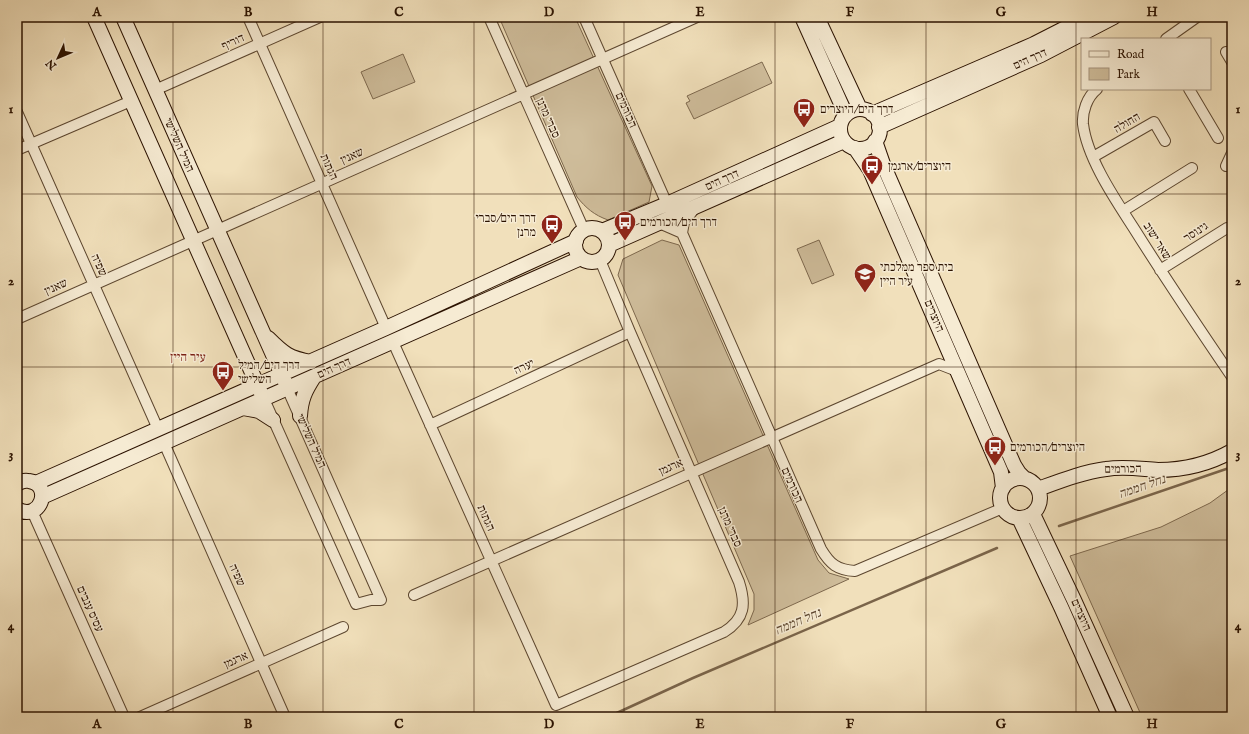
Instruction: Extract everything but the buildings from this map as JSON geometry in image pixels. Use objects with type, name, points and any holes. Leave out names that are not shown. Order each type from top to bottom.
[{"type":"street","name":"המיל השלישי","points":[[94,17],[356,604],[371,600],[381,600],[123,17]]},
{"type":"street","name":"הגתות","points":[[248,17],[386,328]]},
{"type":"street","name":"דוריף","points":[[155,90],[320,17]]},
{"type":"street","name":"סברי מרנן","points":[[489,17],[524,95],[580,236]]},
{"type":"street","name":"הכורמים","points":[[584,17],[667,204]]},
{"type":"street","name":"שאנין","points":[[17,319],[697,17]]},
{"type":"street","points":[[802,17],[843,120],[840,132],[849,144],[865,148],[875,141],[879,132],[876,117],[866,111],[855,110],[843,120]]},
{"type":"street","points":[[817,17],[866,111]]},
{"type":"street","name":"דרך הים","points":[[866,111],[1034,44],[1087,17]]},
{"type":"street","name":"דרך הים","points":[[879,127],[1041,55],[1114,17]]},
{"type":"street","points":[[1167,38],[1197,17]]},
{"type":"street","points":[[1226,52],[1232,62]]},
{"type":"street","name":"שאר ישוב","points":[[1097,90],[1088,99],[1084,110],[1083,123],[1087,140],[1097,167],[1160,270],[1232,377]]},
{"type":"street","points":[[1190,90],[1218,138]]},
{"type":"street","points":[[17,150],[131,101]]},
{"type":"street","name":"שפיה","points":[[17,112],[158,429]]},
{"type":"street","name":"דרך הים","points":[[602,231],[667,204],[843,120]]},
{"type":"street","name":"החולה","points":[[1093,157],[1154,122],[1165,142]]},
{"type":"street","name":"היוצרים","points":[[875,141],[883,164],[1014,465],[1024,478]]},
{"type":"street","name":"דרך הים","points":[[609,246],[695,207],[849,144]]},
{"type":"street","name":"היוצרים","points":[[849,144],[870,170],[1001,472],[1003,488]]},
{"type":"street","points":[[1226,166],[1232,154]]},
{"type":"street","points":[[1123,211],[1192,168]]},
{"type":"street","points":[[659,223],[682,233],[684,222],[695,207]]},
{"type":"street","points":[[593,228],[602,231],[608,237],[609,246],[606,256],[600,260],[591,262],[581,258],[576,250],[580,236],[593,228]]},
{"type":"street","name":"גינוסר","points":[[1160,270],[1227,228]]},
{"type":"street","name":"הכורמים","points":[[682,233],[821,549],[834,566],[845,570],[855,571],[1003,508]]},
{"type":"street","name":"דרך הים","points":[[36,483],[386,328],[580,236]]},
{"type":"street","name":"דרך הים","points":[[42,497],[581,258]]},
{"type":"street","name":"סברי מרנן","points":[[556,704],[724,632],[733,626],[740,617],[744,606],[740,582],[600,260]]},
{"type":"street","name":"יערה","points":[[430,425],[630,332]]},
{"type":"street","name":"דרך הים","points":[[263,333],[287,355],[311,362]]},
{"type":"street","name":"הגתות","points":[[392,342],[556,704]]},
{"type":"street","points":[[946,346],[939,364],[957,371]]},
{"type":"street","points":[[239,393],[248,363]]},
{"type":"street","name":"ארגמן","points":[[414,595],[939,364]]},
{"type":"street","points":[[300,416],[301,401],[305,391],[314,377]]},
{"type":"street","points":[[243,408],[259,411],[273,420]]},
{"type":"street","name":"שפיה","points":[[164,443],[285,717]]},
{"type":"street","name":"הכורמים","points":[[1038,489],[1081,474],[1107,468],[1181,469],[1200,465],[1217,459],[1232,451]]},
{"type":"street","points":[[1024,478],[1030,480],[1038,489],[1040,494],[1039,505],[1033,514],[1019,518],[1010,515],[1003,508],[1000,498],[1006,484],[1014,479],[1024,478]]},
{"type":"street","points":[[17,510],[25,512],[32,511],[40,506],[42,497],[41,490],[36,483],[27,480],[18,481]]},
{"type":"street","name":"עסיס ענבים","points":[[32,511],[124,717]]},
{"type":"street","name":"היוצרים","points":[[1033,514],[1127,717]]},
{"type":"street","name":"היוצרים","points":[[1019,518],[1110,717]]},
{"type":"street","name":"ארגמן","points":[[140,717],[343,627]]},
{"type":"green space","points":[[499,17],[575,17],[652,186],[649,202],[608,220],[591,211],[577,197]]},
{"type":"green space","points":[[403,54],[415,82],[373,99],[361,72]]},
{"type":"green space","points":[[762,62],[772,83],[694,119],[686,103],[690,101],[687,96]]},
{"type":"green space","points":[[662,240],[679,245],[818,560],[829,573],[849,579],[748,625],[754,610],[754,594],[618,275],[623,259]]},
{"type":"green space","points":[[819,240],[834,275],[812,284],[797,249]]},
{"type":"green space","points":[[1232,487],[1232,717],[1142,717],[1070,556],[1161,527],[1210,503]]},
{"type":"waterway","name":"נחל חממה","points":[[1059,526],[1232,467]]},
{"type":"waterway","name":"נחל חממה","points":[[608,717],[693,678],[997,548]]},
{"type":"place","name":"דרך הים/היוצרים","points":[[804,128]]},
{"type":"place","name":"היוצרים/ארגמן","points":[[872,186]]},
{"type":"place","name":"דרך הים/הכורמים","points":[[625,242]]},
{"type":"place","name":"דרך הים/סברי מרנן","points":[[552,244]]},
{"type":"place","name":"בית ספר ממלכתי עיר היין","points":[[865,294]]},
{"type":"place","name":"דרך הים/המיל השלישי","points":[[223,392]]},
{"type":"place","name":"היוצרים/הכורמים","points":[[995,466]]},
{"type":"district","name":"עיר היין","points":[[188,357]]}]
